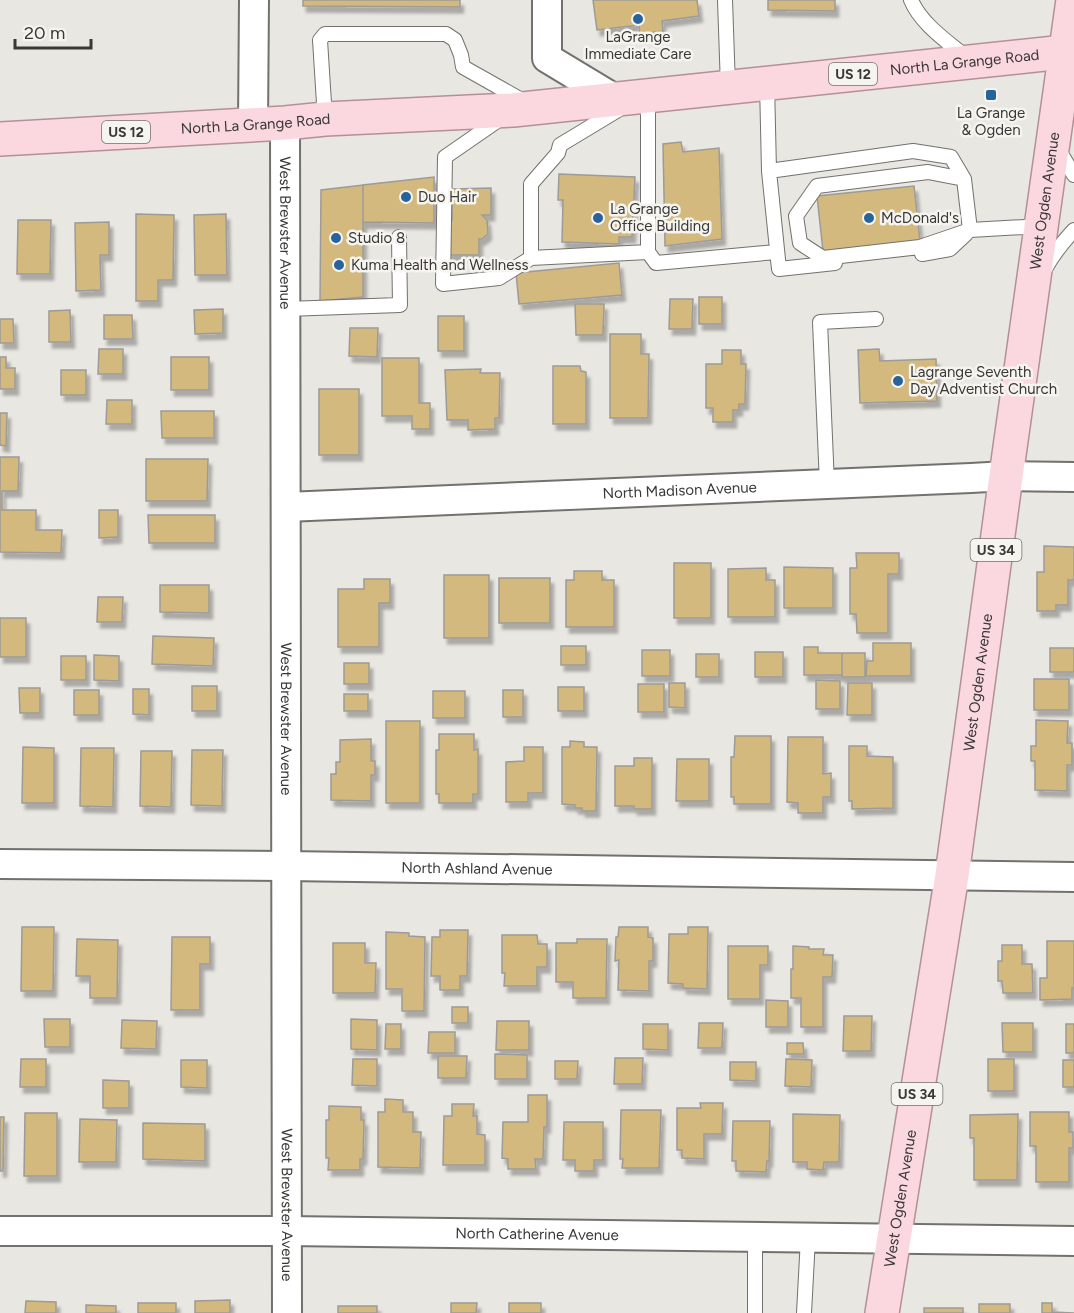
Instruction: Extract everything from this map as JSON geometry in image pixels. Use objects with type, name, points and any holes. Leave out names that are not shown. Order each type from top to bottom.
[{"type":"main road","name":"US 34","points":[[1070,51],[1073,0]]},
{"type":"main road","name":"North La Grange Road","points":[[634,97],[1070,51]]},
{"type":"main road","name":"West Ogden Avenue","points":[[882,1313],[952,875],[1031,298],[1070,51]]},
{"type":"main road","name":"US 12","points":[[524,108],[634,97]]},
{"type":"main road","name":"North La Grange Road","points":[[0,139],[524,108]]},
{"type":"street","points":[[253,125],[254,0]]},
{"type":"street","points":[[547,0],[547,58],[634,97]]},
{"type":"street","name":"West Brewster Avenue","points":[[285,123],[287,1313]]},
{"type":"street","name":"North Madison Avenue","points":[[286,507],[1006,476],[1074,477]]},
{"type":"street","name":"North Ashland Avenue","points":[[0,864],[1074,877]]},
{"type":"street","name":"North Catherine Avenue","points":[[0,1231],[286,1231],[1074,1241]]},
{"type":"lane","points":[[725,0],[728,87]]},
{"type":"lane","points":[[911,0],[924,21],[970,61]]},
{"type":"lane","points":[[325,119],[320,40],[325,34],[446,34],[455,40],[463,67],[524,108],[445,157],[443,284],[499,279],[531,258],[648,252]]},
{"type":"lane","points":[[767,83],[769,171],[779,269],[923,254],[950,249],[969,230]]},
{"type":"lane","points":[[531,258],[531,184],[558,153],[560,145],[634,97],[648,252],[656,263],[776,252]]},
{"type":"lane","points":[[1054,143],[1074,175]]},
{"type":"lane","points":[[769,171],[913,151],[951,157],[964,179],[969,230]]},
{"type":"lane","points":[[964,179],[928,172],[817,186],[796,216],[800,243],[823,258],[920,247],[969,230],[1042,226]]},
{"type":"lane","points":[[1031,298],[1051,259],[1074,230]]},
{"type":"lane","points":[[286,309],[400,305],[399,237]]},
{"type":"lane","points":[[827,484],[820,322],[876,319]]},
{"type":"lane","points":[[755,1237],[755,1313]]},
{"type":"lane","points":[[804,1313],[808,1238]]},
{"type":"building","points":[[303,0],[460,0],[460,7],[303,6]]},
{"type":"building","name":"LaGrange Immediate Care","points":[[593,0],[697,0],[699,16],[662,21],[663,31],[640,34],[639,25],[597,30]]},
{"type":"building","points":[[768,0],[835,0],[835,11],[768,10]]},
{"type":"building","points":[[681,142],[683,152],[719,148],[722,239],[665,246],[663,144]]},
{"type":"building","name":"La Grange Office Building","points":[[559,174],[635,177],[632,237],[619,237],[619,244],[562,242],[563,200],[558,200]]},
{"type":"building","points":[[434,177],[434,223],[363,222],[363,185]]},
{"type":"building","points":[[363,185],[363,297],[320,301],[321,190]]},
{"type":"building","name":"McDonald's","points":[[914,186],[920,241],[823,251],[817,196]]},
{"type":"building","points":[[491,188],[491,215],[482,215],[487,220],[488,234],[479,239],[479,255],[448,255],[445,221],[452,220],[452,189]]},
{"type":"building","points":[[136,214],[174,215],[173,280],[158,280],[158,301],[136,301]]},
{"type":"building","points":[[226,214],[227,275],[195,275],[194,215]]},
{"type":"building","points":[[18,220],[51,220],[50,274],[17,274]]},
{"type":"building","points":[[109,222],[109,255],[100,255],[101,290],[76,291],[75,223]]},
{"type":"building","points":[[619,263],[622,295],[519,304],[516,273]]},
{"type":"building","points":[[699,297],[722,297],[722,324],[699,324]]},
{"type":"building","points":[[670,299],[693,299],[692,329],[669,329]]},
{"type":"building","points":[[575,304],[604,304],[603,335],[576,335]]},
{"type":"building","points":[[223,309],[223,333],[195,334],[194,310]]},
{"type":"building","points":[[70,310],[71,342],[49,342],[49,311]]},
{"type":"building","points":[[104,315],[132,315],[133,339],[104,339]]},
{"type":"building","points":[[438,316],[464,316],[464,351],[438,351]]},
{"type":"building","points":[[0,319],[13,319],[14,343],[0,343]]},
{"type":"building","points":[[350,328],[378,328],[377,357],[349,356]]},
{"type":"building","points":[[610,334],[641,334],[641,354],[649,354],[648,418],[610,418]]},
{"type":"building","points":[[99,349],[123,349],[123,374],[98,374]]},
{"type":"building","name":"Lagrange Seventh Day Adventist Church","points":[[879,349],[880,361],[936,359],[937,401],[860,403],[858,350]]},
{"type":"building","points":[[722,350],[741,350],[741,364],[746,364],[745,404],[739,404],[739,410],[733,410],[733,422],[713,422],[713,408],[706,408],[706,364],[722,364]]},
{"type":"building","points":[[0,357],[6,357],[6,368],[15,368],[15,389],[0,389]]},
{"type":"building","points":[[171,357],[209,357],[209,390],[171,390]]},
{"type":"building","points":[[382,358],[419,358],[419,403],[430,403],[430,429],[412,429],[412,416],[382,416]]},
{"type":"building","points":[[553,366],[580,366],[581,371],[586,372],[586,424],[553,424]]},
{"type":"building","points":[[481,369],[480,373],[500,373],[499,418],[495,418],[495,429],[468,430],[468,420],[447,420],[445,370]]},
{"type":"building","points":[[61,370],[86,370],[86,395],[61,395]]},
{"type":"building","points":[[319,389],[359,389],[359,455],[319,455]]},
{"type":"building","points":[[107,400],[132,400],[132,424],[106,424]]},
{"type":"building","points":[[161,411],[214,411],[214,438],[162,438]]},
{"type":"building","points":[[0,413],[7,413],[6,446],[0,445]]},
{"type":"building","points":[[0,457],[19,457],[18,491],[2,491],[2,510],[36,510],[36,530],[62,530],[61,553],[0,552]]},
{"type":"building","points":[[146,459],[208,459],[207,501],[146,501]]},
{"type":"building","points":[[99,510],[118,510],[118,537],[99,538]]},
{"type":"building","points":[[148,515],[215,515],[215,543],[149,543]]},
{"type":"building","points":[[1044,546],[1074,547],[1074,580],[1068,580],[1068,605],[1056,605],[1056,611],[1037,611],[1037,572],[1044,572]]},
{"type":"building","points":[[856,553],[899,553],[899,574],[888,574],[888,633],[857,633],[856,614],[850,614],[850,568],[857,568]]},
{"type":"building","points":[[674,563],[711,563],[711,618],[674,618]]},
{"type":"building","points":[[784,567],[833,568],[833,608],[784,608]]},
{"type":"building","points":[[766,568],[766,580],[775,580],[775,617],[728,617],[728,569]]},
{"type":"building","points":[[574,571],[602,571],[602,580],[614,580],[614,627],[566,627],[566,580],[574,580]]},
{"type":"building","points":[[444,575],[489,575],[489,638],[444,638]]},
{"type":"building","points":[[499,578],[550,578],[550,623],[499,623]]},
{"type":"building","points":[[364,579],[390,579],[390,603],[379,603],[379,647],[338,647],[338,589],[364,589]]},
{"type":"building","points":[[160,585],[209,585],[209,613],[160,612]]},
{"type":"building","points":[[98,597],[123,597],[122,622],[97,622]]},
{"type":"building","points":[[0,618],[26,618],[26,657],[0,657]]},
{"type":"building","points":[[153,636],[214,638],[213,666],[152,664]]},
{"type":"building","points":[[873,643],[911,643],[911,676],[866,676],[867,661],[873,661]]},
{"type":"building","points":[[561,646],[586,646],[586,665],[561,665]]},
{"type":"building","points":[[804,647],[818,647],[818,653],[842,653],[842,675],[804,675]]},
{"type":"building","points":[[1050,648],[1074,648],[1074,672],[1050,672]]},
{"type":"building","points":[[642,650],[670,650],[670,676],[642,676]]},
{"type":"building","points":[[755,652],[783,652],[783,677],[755,677]]},
{"type":"building","points":[[842,653],[865,653],[865,677],[842,677]]},
{"type":"building","points":[[696,654],[719,654],[719,677],[696,677]]},
{"type":"building","points":[[94,655],[119,656],[119,681],[94,680]]},
{"type":"building","points":[[61,656],[86,656],[86,680],[61,680]]},
{"type":"building","points":[[344,663],[369,663],[369,684],[344,684]]},
{"type":"building","points":[[1034,679],[1069,679],[1069,710],[1034,710]]},
{"type":"building","points":[[816,680],[840,681],[840,709],[816,709]]},
{"type":"building","points":[[669,683],[685,683],[685,708],[669,707]]},
{"type":"building","points":[[848,683],[872,683],[872,715],[847,715]]},
{"type":"building","points":[[638,684],[664,684],[664,712],[638,712]]},
{"type":"building","points":[[192,686],[217,686],[217,711],[192,711]]},
{"type":"building","points":[[558,687],[584,687],[584,711],[558,711]]},
{"type":"building","points":[[19,688],[40,688],[40,713],[20,713]]},
{"type":"building","points":[[133,689],[149,689],[149,715],[133,714]]},
{"type":"building","points":[[74,690],[99,690],[99,715],[74,715]]},
{"type":"building","points":[[503,690],[523,690],[523,717],[503,717]]},
{"type":"building","points":[[433,691],[465,691],[465,718],[433,718]]},
{"type":"building","points":[[344,694],[368,694],[368,711],[344,711]]},
{"type":"building","points":[[1036,720],[1068,721],[1067,743],[1072,743],[1072,765],[1067,765],[1067,791],[1035,790],[1035,761],[1031,761],[1031,746],[1036,746]]},
{"type":"building","points":[[386,721],[420,721],[420,803],[386,803]]},
{"type":"building","points":[[439,734],[474,734],[474,750],[478,749],[478,794],[473,794],[473,803],[439,803],[439,794],[436,794],[436,750],[439,750]]},
{"type":"building","points":[[735,736],[771,736],[771,804],[734,804],[734,797],[731,797],[731,757],[734,757]]},
{"type":"building","points":[[788,737],[823,737],[823,774],[831,773],[831,797],[823,797],[823,813],[798,813],[798,803],[787,802]]},
{"type":"building","points":[[371,739],[371,761],[375,761],[375,775],[371,775],[371,801],[331,800],[331,774],[336,774],[336,762],[340,762],[340,740]]},
{"type":"building","points":[[570,741],[584,742],[584,747],[597,747],[596,811],[582,811],[582,808],[575,808],[575,805],[562,804],[562,747],[570,747]]},
{"type":"building","points":[[849,746],[867,746],[867,756],[893,757],[893,808],[852,809],[852,801],[849,801]]},
{"type":"building","points":[[23,747],[54,748],[54,803],[22,803]]},
{"type":"building","points":[[524,747],[543,747],[543,793],[528,793],[528,802],[506,802],[506,762],[524,761]]},
{"type":"building","points":[[81,748],[114,748],[113,807],[80,806]]},
{"type":"building","points":[[192,750],[223,750],[222,806],[191,805]]},
{"type":"building","points":[[141,751],[172,751],[171,807],[140,806]]},
{"type":"building","points":[[634,758],[652,758],[652,809],[615,806],[615,766],[634,766]]},
{"type":"building","points":[[677,759],[709,759],[709,801],[676,801]]},
{"type":"building","points":[[22,927],[54,927],[53,991],[21,991]]},
{"type":"building","points":[[619,927],[648,927],[648,937],[653,938],[653,961],[649,961],[649,991],[618,990],[619,960],[615,961],[616,937],[618,937]]},
{"type":"building","points":[[688,927],[708,927],[707,989],[683,988],[683,984],[668,983],[669,934],[688,934]]},
{"type":"building","points":[[440,930],[468,930],[467,976],[460,976],[460,990],[440,990],[440,976],[431,976],[432,937],[440,937]]},
{"type":"building","points":[[386,932],[409,933],[409,936],[425,937],[424,1011],[402,1011],[402,989],[386,989]]},
{"type":"building","points":[[502,935],[537,935],[538,944],[547,944],[547,967],[537,967],[537,986],[504,986]]},
{"type":"building","points":[[172,937],[210,937],[210,964],[200,964],[200,1010],[171,1010]]},
{"type":"building","points":[[77,939],[118,940],[117,998],[90,998],[90,976],[76,976]]},
{"type":"building","points":[[577,939],[607,939],[606,998],[573,998],[573,982],[556,982],[556,943],[577,943]]},
{"type":"building","points":[[1047,941],[1074,941],[1072,999],[1040,1000],[1040,978],[1047,978]]},
{"type":"building","points":[[333,943],[365,943],[365,963],[376,963],[375,993],[333,993]]},
{"type":"building","points":[[1002,945],[1022,945],[1022,964],[1032,964],[1033,993],[1003,993],[1002,981],[998,981],[998,961],[1002,961]]},
{"type":"building","points":[[728,946],[768,946],[768,965],[760,965],[760,999],[728,999]]},
{"type":"building","points":[[793,946],[824,949],[823,955],[833,955],[832,977],[823,977],[823,1027],[801,1027],[801,998],[791,998]]},
{"type":"building","points":[[766,1000],[788,1001],[788,1027],[766,1027]]},
{"type":"building","points":[[452,1007],[468,1007],[468,1023],[452,1023]]},
{"type":"building","points":[[844,1016],[872,1016],[871,1051],[843,1051]]},
{"type":"building","points":[[44,1019],[70,1019],[70,1047],[45,1047]]},
{"type":"building","points":[[351,1019],[377,1020],[377,1050],[351,1049]]},
{"type":"building","points":[[122,1020],[157,1021],[156,1049],[121,1048]]},
{"type":"building","points":[[497,1021],[529,1021],[529,1050],[496,1050]]},
{"type":"building","points":[[699,1023],[723,1023],[722,1048],[698,1048]]},
{"type":"building","points":[[1002,1023],[1033,1023],[1033,1052],[1003,1052]]},
{"type":"building","points":[[386,1024],[401,1024],[401,1049],[385,1049]]},
{"type":"building","points":[[643,1024],[668,1024],[668,1050],[643,1049]]},
{"type":"building","points":[[1066,1024],[1074,1024],[1074,1053],[1066,1053]]},
{"type":"building","points":[[429,1032],[455,1032],[455,1053],[428,1053]]},
{"type":"building","points":[[787,1043],[803,1043],[804,1054],[787,1054]]},
{"type":"building","points":[[495,1054],[527,1055],[527,1079],[495,1079]]},
{"type":"building","points":[[438,1056],[467,1056],[466,1078],[438,1078]]},
{"type":"building","points":[[615,1058],[643,1058],[642,1084],[614,1084]]},
{"type":"building","points":[[21,1059],[46,1059],[46,1087],[20,1087]]},
{"type":"building","points":[[353,1059],[377,1059],[377,1086],[352,1085]]},
{"type":"building","points":[[786,1059],[812,1060],[811,1087],[785,1086]]},
{"type":"building","points":[[988,1059],[1014,1059],[1014,1091],[988,1091]]},
{"type":"building","points":[[181,1060],[207,1060],[207,1088],[181,1087]]},
{"type":"building","points":[[1063,1060],[1074,1060],[1074,1087],[1063,1087]]},
{"type":"building","points":[[555,1061],[578,1061],[577,1079],[555,1079]]},
{"type":"building","points":[[730,1062],[756,1062],[756,1081],[730,1080]]},
{"type":"building","points":[[103,1080],[129,1081],[129,1108],[103,1108]]},
{"type":"building","points":[[528,1095],[547,1095],[547,1127],[544,1127],[543,1159],[535,1159],[536,1169],[508,1169],[508,1159],[502,1158],[503,1122],[528,1122]]},
{"type":"building","points":[[385,1099],[403,1100],[403,1112],[413,1112],[413,1132],[421,1132],[420,1168],[378,1167],[378,1112],[385,1112]]},
{"type":"building","points":[[700,1103],[723,1103],[722,1134],[704,1134],[704,1159],[682,1158],[682,1150],[677,1150],[677,1108],[701,1108]]},
{"type":"building","points":[[452,1104],[474,1104],[473,1116],[477,1116],[477,1134],[485,1135],[485,1165],[443,1165],[444,1116],[452,1116]]},
{"type":"building","points":[[329,1106],[361,1107],[361,1120],[364,1120],[363,1159],[360,1159],[360,1170],[328,1170],[326,1120],[329,1120]]},
{"type":"building","points":[[621,1110],[661,1110],[659,1168],[622,1168],[623,1159],[620,1159]]},
{"type":"building","points":[[1030,1112],[1069,1112],[1069,1132],[1073,1132],[1073,1148],[1069,1148],[1069,1182],[1036,1182],[1036,1146],[1030,1146]]},
{"type":"building","points":[[25,1113],[57,1113],[57,1176],[24,1176]]},
{"type":"building","points":[[793,1114],[840,1115],[839,1162],[824,1162],[823,1170],[807,1169],[807,1162],[793,1162]]},
{"type":"building","points":[[1018,1114],[1017,1180],[974,1180],[974,1138],[970,1138],[970,1115]]},
{"type":"building","points":[[0,1117],[4,1117],[3,1171],[0,1171]]},
{"type":"building","points":[[80,1119],[117,1120],[116,1162],[79,1162]]},
{"type":"building","points":[[733,1121],[770,1121],[769,1161],[767,1161],[766,1172],[736,1171],[736,1161],[732,1161]]},
{"type":"building","points":[[564,1122],[603,1122],[603,1160],[594,1160],[594,1171],[575,1171],[575,1160],[563,1160]]},
{"type":"building","points":[[143,1123],[205,1124],[205,1161],[143,1159]]},
{"type":"building","points":[[230,1300],[230,1313],[195,1313],[195,1301]]},
{"type":"building","points":[[26,1301],[56,1302],[56,1313],[25,1313]]},
{"type":"building","points":[[138,1303],[176,1303],[176,1313],[138,1313]]},
{"type":"building","points":[[451,1303],[477,1303],[476,1313],[451,1313]]},
{"type":"building","points":[[509,1303],[541,1303],[541,1313],[509,1313]]},
{"type":"building","points":[[1042,1303],[1052,1303],[1052,1312],[1074,1313],[1042,1313]]},
{"type":"building","points":[[979,1304],[1010,1304],[1010,1313],[979,1313]]},
{"type":"building","points":[[86,1305],[116,1306],[116,1313],[86,1313]]},
{"type":"building","points":[[338,1306],[377,1306],[377,1313],[338,1313]]},
{"type":"building","points":[[924,1308],[963,1308],[963,1313],[924,1313]]},
{"type":"place","name":"LaGrange Immediate Care","points":[[638,19]]},
{"type":"place","name":"La Grange & Ogden","points":[[991,95]]},
{"type":"place","name":"Duo Hair","points":[[406,197]]},
{"type":"place","name":"La Grange Office Building","points":[[598,218]]},
{"type":"place","name":"McDonald's","points":[[869,218]]},
{"type":"place","name":"Studio 8","points":[[336,238]]},
{"type":"place","name":"Kuma Health and Wellness","points":[[339,265]]},
{"type":"place","name":"Lagrange Seventh Day Adventist Church","points":[[898,381]]}]
